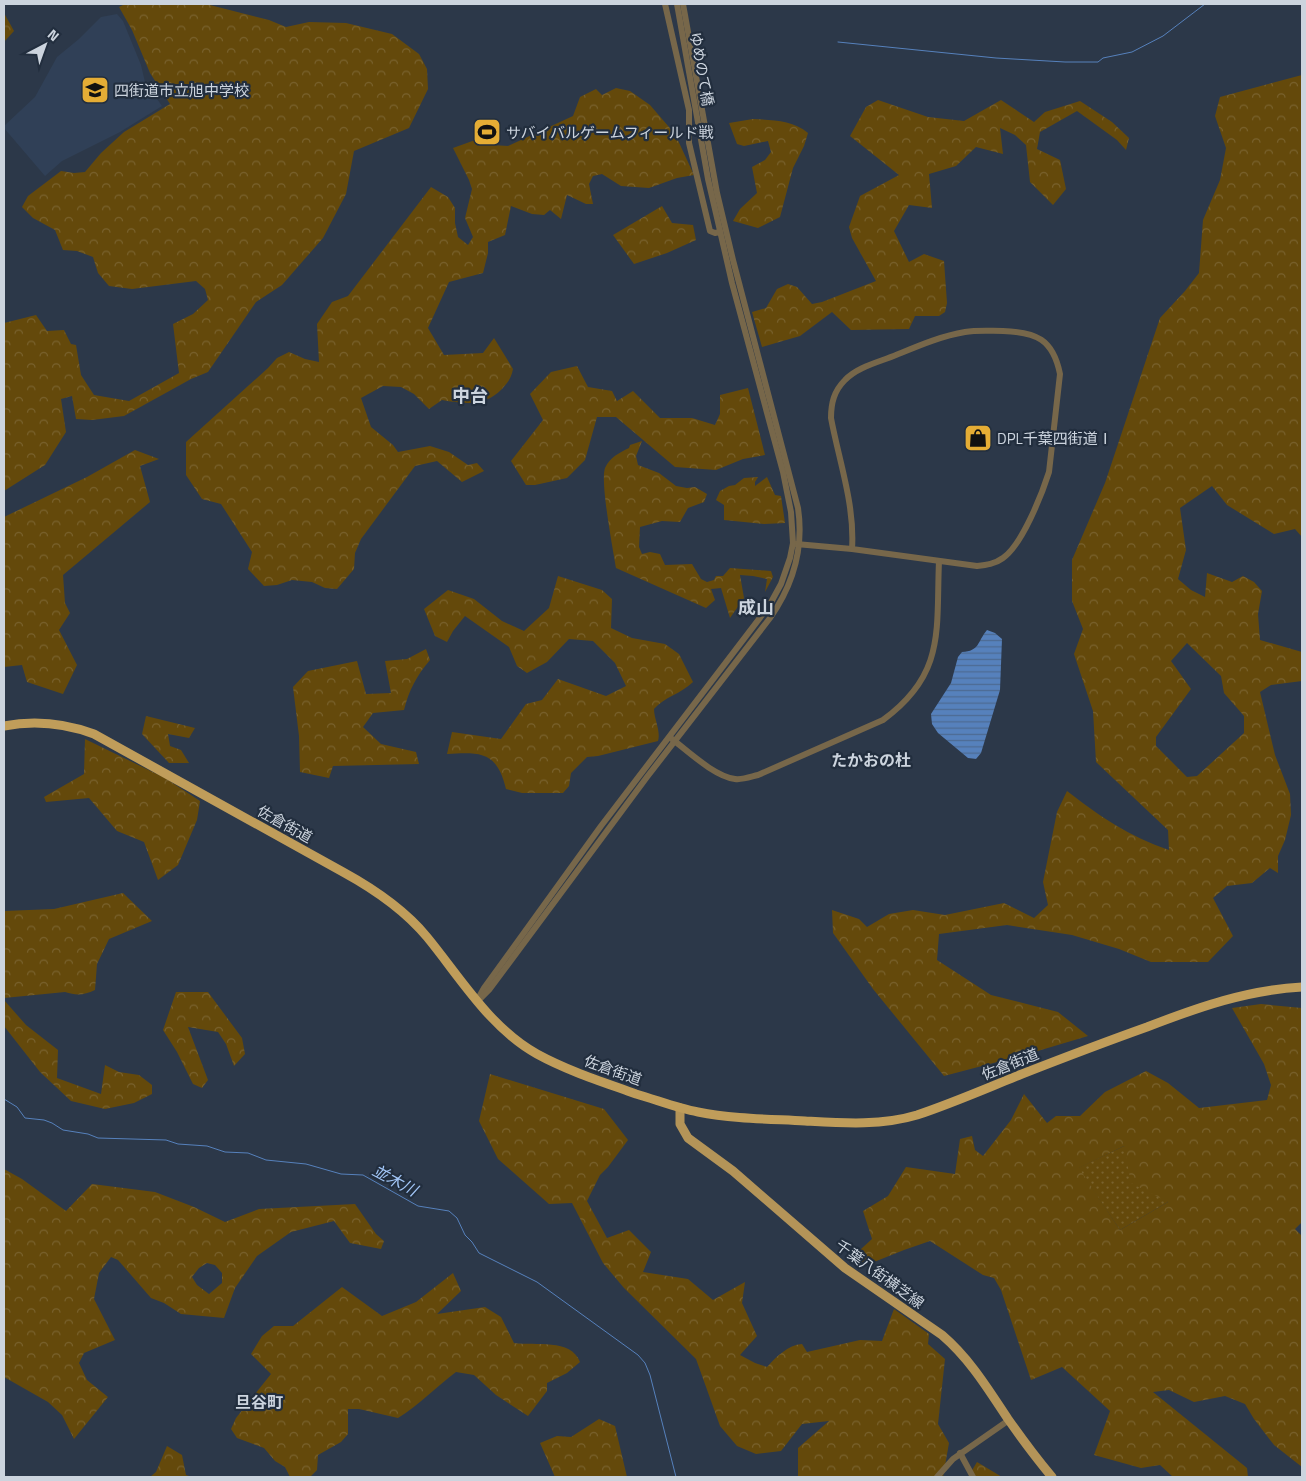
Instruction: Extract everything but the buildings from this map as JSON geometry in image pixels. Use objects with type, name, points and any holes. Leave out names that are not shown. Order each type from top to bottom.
[{"type":"highway","name":"佐倉街道","points":[[4,726],[30,723],[55,724],[78,728],[94,734],[361,882],[392,904],[416,925],[478,1001],[513,1037],[537,1054],[606,1084],[680,1108],[718,1115],[828,1123],[891,1120],[914,1116],[952,1103],[1076,1053],[1207,1005],[1254,992],[1302,986]]},
{"type":"main road","name":"千葉八街横芝線","points":[[680,1108],[680,1124],[688,1138],[733,1171],[845,1268],[955,1346],[978,1373],[1009,1420],[1052,1477]]},
{"type":"street","points":[[665,4],[688,110],[689,143],[710,231],[720,232]]},
{"type":"street","name":"ゆめのて橋","points":[[681,6],[703,134]]},
{"type":"street","points":[[703,134],[720,232],[783,472],[796,544]]},
{"type":"street","points":[[478,1001],[484,988],[536,914],[672,739],[769,606],[782,584],[796,544],[800,521],[796,499],[733,260],[703,134]]},
{"type":"street","points":[[796,544],[852,549],[977,566],[996,562],[1004,557],[1020,537],[1046,482],[1051,461],[1060,374],[1058,361],[1053,350],[1043,341],[1022,332],[977,331],[952,334],[857,370],[843,381],[834,395],[831,418],[851,515],[852,549]]},
{"type":"street","points":[[672,739],[716,772],[736,779],[758,775],[883,720],[913,694],[923,679],[930,663],[935,645],[939,561]]},
{"type":"street","points":[[937,1477],[960,1453],[1009,1420]]},
{"type":"street","points":[[960,1453],[973,1477]]},
{"type":"shaded area","name":"四街道市立旭中学校","points":[[117,14],[123,21],[141,65],[145,82],[162,106],[120,132],[62,161],[45,176],[4,126],[35,97],[57,57],[101,17]]},
{"type":"green space","points":[[125,4],[206,4],[269,20],[286,27],[309,22],[346,23],[392,34],[419,54],[427,69],[428,89],[409,128],[354,151],[346,194],[323,238],[282,285],[256,302],[208,372],[191,379],[124,416],[92,420],[76,419],[72,396],[61,399],[66,432],[45,465],[4,491],[4,323],[36,315],[47,331],[64,330],[71,344],[76,345],[81,375],[94,395],[129,401],[179,373],[173,324],[193,314],[208,300],[205,289],[196,281],[132,289],[109,286],[98,273],[93,257],[77,251],[63,250],[55,230],[33,218],[22,207],[28,196],[61,171],[85,172],[101,153],[124,132],[170,104],[150,73],[132,30],[119,7]]},
{"type":"green space","points":[[4,13],[14,31],[4,42]]},
{"type":"green space","points":[[1302,75],[1302,537],[1295,529],[1274,534],[1227,505],[1212,486],[1180,508],[1186,550],[1178,579],[1191,590],[1205,597],[1207,573],[1232,582],[1243,576],[1254,582],[1262,591],[1258,614],[1260,640],[1302,652],[1302,681],[1271,685],[1260,692],[1275,755],[1290,794],[1291,815],[1285,840],[1278,856],[1278,873],[1270,868],[1252,883],[1227,886],[1213,898],[1233,936],[1208,962],[1151,962],[1119,949],[1072,935],[1007,925],[939,934],[937,960],[991,995],[1058,1012],[1088,1036],[944,1076],[873,989],[833,933],[832,910],[859,919],[867,927],[889,914],[913,910],[945,915],[1004,903],[1034,918],[1048,905],[1043,882],[1057,812],[1067,791],[1115,825],[1141,839],[1169,850],[1168,830],[1096,762],[1093,711],[1074,654],[1083,629],[1072,601],[1072,560],[1105,483],[1160,318],[1199,273],[1203,220],[1220,180],[1226,148],[1215,116],[1220,97]],"holes":[[[1187,643],[1221,676],[1224,693],[1244,716],[1244,733],[1197,776],[1187,777],[1156,746],[1156,737],[1191,689],[1171,661]]]},
{"type":"green space","points":[[616,88],[630,91],[650,105],[675,134],[694,175],[677,178],[649,188],[621,186],[602,174],[593,176],[589,184],[593,204],[586,204],[567,195],[561,219],[550,210],[544,215],[532,214],[511,206],[505,235],[488,242],[488,253],[483,273],[449,282],[428,328],[444,355],[483,353],[494,338],[513,369],[506,384],[488,399],[474,403],[442,400],[429,409],[414,394],[401,387],[383,386],[361,398],[371,427],[393,445],[398,452],[430,446],[449,452],[468,465],[477,463],[484,471],[462,482],[437,461],[415,466],[361,539],[355,553],[354,569],[337,589],[325,588],[312,582],[292,580],[277,585],[264,586],[248,569],[252,552],[221,504],[202,499],[186,475],[186,442],[277,358],[289,352],[305,359],[319,362],[317,324],[332,302],[348,296],[431,187],[448,197],[455,208],[455,223],[458,237],[468,245],[473,237],[465,218],[472,189],[453,148],[478,139],[492,145],[508,146],[573,116],[580,97],[596,89],[602,95]]},
{"type":"green space","points":[[878,100],[928,117],[964,121],[1001,100],[1034,122],[1045,112],[1080,101],[1112,122],[1129,138],[1126,150],[1117,140],[1077,111],[1040,132],[1037,149],[1060,160],[1066,189],[1053,205],[1030,182],[1026,145],[1015,135],[1000,128],[1003,154],[976,147],[956,166],[929,174],[932,208],[909,205],[894,231],[909,262],[924,254],[944,261],[947,303],[945,312],[939,316],[915,316],[909,329],[851,330],[832,312],[800,336],[762,347],[752,312],[766,308],[777,289],[788,284],[797,287],[812,304],[876,281],[852,238],[849,227],[860,196],[899,175],[850,136],[866,107]]},
{"type":"green space","points":[[753,119],[789,123],[808,133],[793,168],[780,217],[758,228],[733,221],[740,209],[757,193],[752,167],[765,160],[771,152],[768,141],[744,146],[737,144],[729,123]]},
{"type":"green space","points":[[662,206],[672,223],[693,225],[696,240],[667,253],[634,264],[613,235]]},
{"type":"green space","points":[[577,366],[588,387],[612,391],[617,401],[633,391],[660,418],[692,418],[715,425],[720,414],[720,395],[748,388],[765,455],[743,459],[716,470],[675,467],[616,417],[597,417],[585,460],[567,478],[535,485],[526,485],[511,461],[543,420],[530,394],[551,372]]},
{"type":"green space","points":[[642,441],[636,456],[638,465],[659,473],[676,486],[695,487],[707,494],[704,502],[688,508],[680,522],[662,521],[640,527],[639,547],[642,554],[650,552],[660,554],[665,565],[692,564],[701,579],[707,582],[714,580],[716,576],[723,576],[730,568],[771,571],[773,577],[765,592],[767,579],[740,575],[744,598],[730,618],[721,588],[711,589],[715,600],[706,608],[616,568],[605,501],[605,468],[609,461],[629,448],[630,445]]},
{"type":"green space","points":[[135,450],[159,459],[140,466],[150,502],[63,575],[65,603],[70,613],[59,630],[77,665],[63,694],[27,682],[22,665],[4,667],[4,517],[87,477]]},
{"type":"green space","points":[[758,477],[755,486],[767,477],[775,495],[781,496],[785,523],[764,524],[724,520],[724,505],[716,500],[720,491],[735,485],[744,478]]},
{"type":"green space","points":[[558,576],[602,590],[612,599],[611,628],[632,638],[665,644],[679,654],[693,682],[654,709],[659,733],[658,741],[587,757],[571,773],[569,786],[563,793],[522,793],[506,789],[498,768],[493,761],[486,757],[470,753],[447,754],[452,732],[501,739],[526,704],[542,700],[558,679],[606,696],[626,686],[615,663],[593,641],[569,639],[547,662],[527,673],[517,666],[509,647],[465,616],[447,642],[435,636],[424,609],[448,590],[474,599],[502,621],[524,631],[549,608]]},
{"type":"green space","points":[[426,649],[430,660],[414,683],[404,710],[373,713],[363,727],[381,744],[416,752],[419,764],[333,766],[329,778],[300,772],[299,736],[293,687],[308,671],[357,661],[366,694],[391,693],[385,661],[407,659]]},
{"type":"green space","points":[[146,716],[195,728],[189,738],[168,734],[170,746],[181,750],[189,763],[169,763],[142,734]]},
{"type":"green space","points":[[85,739],[165,778],[200,801],[197,820],[178,865],[158,880],[144,842],[117,831],[89,798],[46,802],[44,797],[84,774]]},
{"type":"green space","points":[[123,893],[152,921],[109,939],[97,964],[95,990],[80,994],[65,992],[4,998],[4,911],[54,909]]},
{"type":"green space","points":[[176,992],[208,992],[242,1038],[245,1054],[234,1066],[226,1044],[218,1032],[188,1027],[208,1080],[202,1088],[193,1084],[177,1052],[163,1030]]},
{"type":"green space","points":[[4,1000],[26,1025],[58,1050],[57,1078],[101,1094],[105,1065],[119,1072],[139,1075],[152,1085],[152,1094],[134,1103],[105,1109],[71,1101],[40,1072],[4,1026]]},
{"type":"green space","points":[[1261,1004],[1302,1008],[1302,1222],[1295,1229],[1302,1236],[1302,1467],[1274,1445],[1245,1404],[1225,1396],[1194,1402],[1169,1390],[1153,1392],[1247,1468],[1248,1477],[1173,1477],[1160,1465],[1141,1468],[1094,1455],[1110,1411],[1062,1367],[1031,1380],[1001,1290],[994,1278],[983,1275],[930,1241],[864,1266],[850,1259],[872,1239],[863,1211],[888,1196],[906,1167],[955,1174],[960,1139],[972,1136],[975,1150],[983,1156],[1011,1120],[1024,1094],[1047,1123],[1056,1116],[1080,1116],[1105,1092],[1146,1071],[1168,1083],[1199,1108],[1267,1100],[1271,1085],[1264,1064],[1232,1008]],"holes":[[[1124,1146],[1131,1183],[1168,1202],[1120,1230],[1079,1168]]]},
{"type":"green space","points":[[490,1074],[604,1109],[628,1140],[600,1175],[587,1201],[607,1238],[629,1230],[651,1252],[643,1272],[688,1279],[713,1300],[745,1282],[742,1303],[757,1336],[740,1355],[767,1367],[783,1352],[797,1345],[802,1344],[807,1352],[860,1340],[882,1341],[894,1309],[929,1334],[928,1344],[945,1359],[938,1424],[949,1443],[943,1477],[798,1477],[798,1448],[829,1421],[802,1424],[781,1451],[756,1454],[737,1446],[720,1426],[696,1359],[624,1288],[603,1263],[572,1203],[549,1204],[498,1159],[479,1121]]},
{"type":"green space","points":[[1124,1146],[1168,1202],[1120,1230],[1078,1168]]},
{"type":"green space","points":[[4,1169],[22,1179],[66,1211],[92,1184],[155,1192],[194,1207],[225,1222],[259,1209],[355,1204],[376,1234],[384,1241],[381,1249],[350,1243],[334,1221],[291,1232],[257,1256],[235,1288],[224,1318],[181,1314],[164,1303],[151,1298],[118,1260],[111,1257],[99,1273],[94,1299],[115,1340],[84,1353],[79,1363],[87,1380],[108,1397],[74,1439],[62,1415],[48,1402],[4,1377]],"holes":[[[207,1263],[215,1265],[222,1273],[222,1283],[209,1294],[197,1285],[192,1277],[199,1268]]]},
{"type":"green space","points":[[453,1273],[461,1291],[437,1314],[485,1307],[501,1317],[514,1343],[561,1346],[575,1354],[580,1362],[567,1373],[547,1383],[547,1391],[528,1416],[496,1395],[474,1375],[456,1372],[398,1418],[359,1409],[348,1409],[348,1434],[341,1442],[318,1455],[317,1470],[310,1477],[290,1477],[285,1467],[275,1461],[264,1448],[237,1438],[231,1429],[236,1418],[271,1374],[251,1354],[262,1336],[274,1326],[293,1326],[342,1287],[382,1316],[416,1302]]},
{"type":"green space","points":[[599,1419],[615,1426],[627,1477],[555,1477],[540,1443],[557,1436],[571,1437]]},
{"type":"green space","points":[[167,1446],[182,1455],[186,1475],[192,1477],[150,1477],[156,1472]]},
{"type":"green space","points":[[977,1462],[1002,1477],[968,1477]]},
{"type":"water","points":[[987,630],[995,633],[1002,639],[1000,690],[981,753],[976,759],[968,758],[938,733],[932,724],[931,714],[951,683],[958,657],[962,652],[975,648]]},
{"type":"waterway","points":[[838,42],[996,58],[1098,62],[1103,58],[1132,52],[1163,36],[1205,4]]},
{"type":"waterway","name":"並木川","points":[[4,1099],[17,1107],[25,1118],[44,1120],[63,1130],[88,1134],[98,1138],[166,1140],[178,1144],[207,1146],[225,1152],[248,1153],[266,1160],[306,1164],[341,1174],[363,1175],[418,1206],[449,1211],[457,1218],[465,1235],[479,1253],[537,1282],[638,1355],[645,1363],[650,1375],[676,1477]]},
{"type":"place","name":"四街道市立旭中学校","points":[[95,90]]},
{"type":"place","name":"サバイバルゲームフィールド戦","points":[[487,132]]},
{"type":"place","name":"DPL千葉四街道Ⅰ","points":[[978,438]]},
{"type":"district","name":"中台","points":[[470,395]]},
{"type":"district","name":"成山","points":[[756,607]]},
{"type":"district","name":"たかおの杜","points":[[871,760]]},
{"type":"district","name":"旦谷町","points":[[259,1402]]}]
